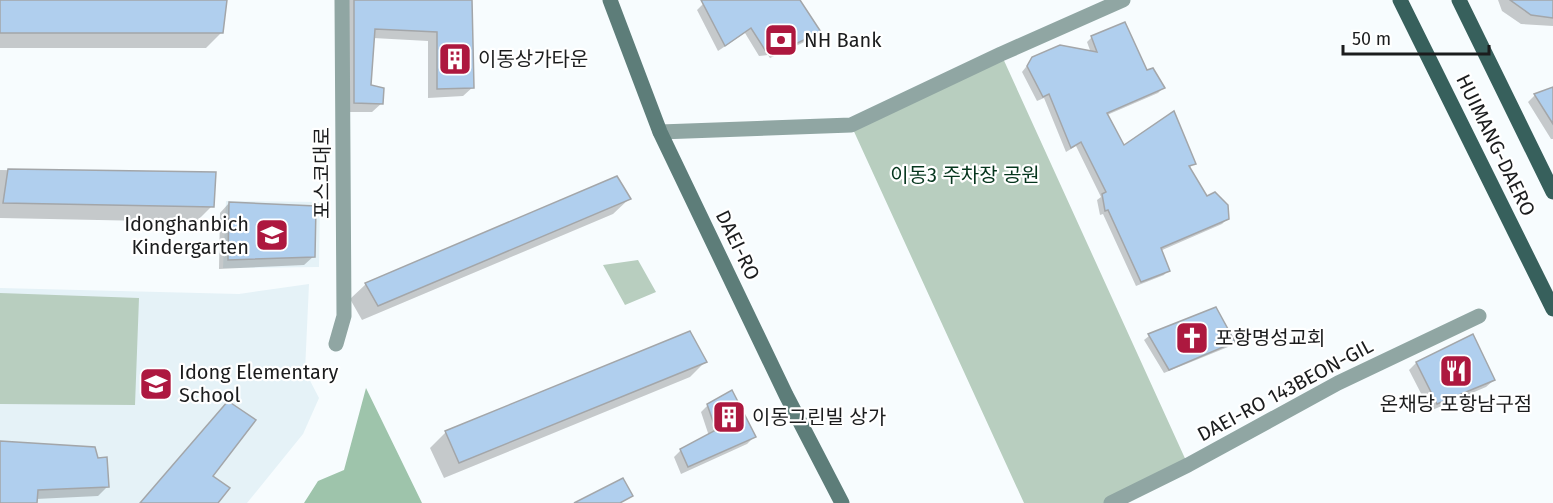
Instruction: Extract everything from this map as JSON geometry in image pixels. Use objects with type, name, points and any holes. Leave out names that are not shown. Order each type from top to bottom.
[{"type":"main road","name":"HUIMANG-DAERO","points":[[1400,0],[1553,309]]},
{"type":"main road","name":"HUIMANG-DAERO","points":[[1459,0],[1553,192]]},
{"type":"street","name":"포스코대로","points":[[336,344],[344,316],[342,0]]},
{"type":"street","name":"DAEI-RO","points":[[610,0],[660,132],[786,394],[842,503]]},
{"type":"street","points":[[660,132],[851,125],[1001,54],[1123,0]]},
{"type":"street","name":"DAEI-RO 143BEON-GIL","points":[[1111,503],[1188,465],[1338,383],[1479,316]]},
{"type":"shaded area","name":"Idonghanbich Kindergarten","points":[[226,201],[320,202],[319,267],[223,268]]},
{"type":"shaded area","name":"Idong Elementary School","points":[[309,284],[305,371],[319,398],[303,434],[247,503],[0,503],[0,288],[239,294]]},
{"type":"green space","name":"이동3 주차장 공원","points":[[1001,54],[1188,465],[1111,503],[1024,503],[851,125]]},
{"type":"green space","points":[[638,260],[656,292],[625,305],[603,265]]},
{"type":"green space","points":[[0,293],[139,298],[135,405],[0,404]]},
{"type":"green space","points":[[366,388],[422,503],[304,503],[318,481],[344,470]]},
{"type":"building","points":[[0,0],[227,0],[223,33],[0,33]]},
{"type":"building","name":"이동상가타운","points":[[354,0],[472,0],[474,88],[437,89],[437,32],[375,29],[371,85],[384,88],[383,104],[354,103]]},
{"type":"building","name":"NH Bank","points":[[701,0],[800,0],[821,32],[776,53],[774,49],[765,50],[751,28],[725,46]]},
{"type":"building","points":[[1510,0],[1553,0],[1553,18],[1531,15]]},
{"type":"building","points":[[1125,22],[1147,70],[1153,68],[1165,88],[1107,113],[1124,145],[1174,111],[1196,164],[1189,166],[1207,196],[1215,192],[1228,205],[1229,219],[1161,248],[1170,271],[1141,282],[1108,210],[1105,211],[1102,194],[1106,192],[1081,142],[1071,148],[1049,94],[1043,97],[1027,66],[1032,57],[1060,45],[1097,52],[1091,36]]},
{"type":"building","points":[[1553,87],[1553,124],[1534,94]]},
{"type":"building","points":[[8,169],[216,172],[214,207],[3,203]]},
{"type":"building","points":[[617,176],[631,199],[378,306],[365,283]]},
{"type":"building","name":"Idonghanbich Kindergarten","points":[[229,202],[316,206],[315,257],[228,260]]},
{"type":"building","name":"포항명성교회","points":[[1216,307],[1235,342],[1169,370],[1148,334]]},
{"type":"building","points":[[690,331],[707,362],[459,463],[445,431]]},
{"type":"building","name":"온채당 포항남구점","points":[[1473,334],[1495,380],[1437,404],[1416,362]]},
{"type":"building","name":"이동그린빌 상가","points":[[732,390],[756,437],[688,467],[680,449],[716,430],[707,404]]},
{"type":"building","points":[[228,401],[256,420],[213,476],[230,488],[218,503],[140,503]]},
{"type":"building","points":[[0,441],[95,447],[98,458],[107,457],[109,487],[38,490],[37,503],[0,503]]},
{"type":"building","points":[[623,478],[633,496],[620,503],[574,503]]},
{"type":"place","name":"NH Bank","points":[[781,40]]},
{"type":"place","name":"이동상가타운","points":[[455,59]]},
{"type":"place","name":"Idonghanbich Kindergarten","points":[[272,235]]},
{"type":"place","name":"포항명성교회","points":[[1192,338]]},
{"type":"place","name":"온채당 포항남구점","points":[[1456,371]]},
{"type":"place","name":"Idong Elementary School","points":[[156,384]]},
{"type":"place","name":"이동그린빌 상가","points":[[729,417]]}]
